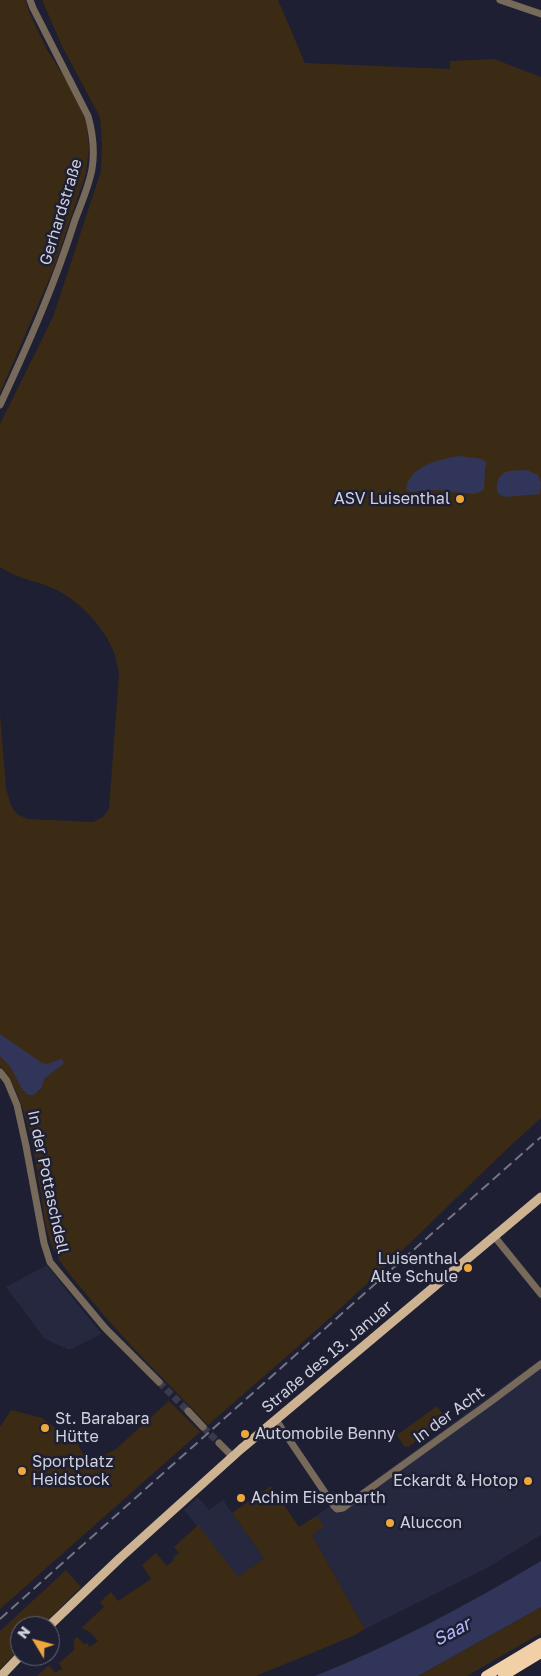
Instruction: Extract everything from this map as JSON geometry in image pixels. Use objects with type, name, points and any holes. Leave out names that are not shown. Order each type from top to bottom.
[{"type":"highway","points":[[486,1676],[541,1643]]},
{"type":"highway","points":[[504,1676],[541,1653]]},
{"type":"main road","name":"Straße des 13. Januar","points":[[59,1616],[109,1568],[233,1457],[541,1197]]},
{"type":"main road","points":[[1,1676],[10,1666]]},
{"type":"street","name":"Gerhardstraße","points":[[0,405],[33,334],[67,245],[92,170],[94,148],[93,133],[88,116],[30,0]]},
{"type":"street","points":[[500,0],[541,14]]},
{"type":"street","name":"In der Pottaschdell","points":[[0,1072],[7,1081],[17,1105],[44,1243],[50,1262],[105,1328],[159,1382]]},
{"type":"street","points":[[494,1236],[541,1294]]},
{"type":"street","name":"In der Acht","points":[[276,1420],[334,1506],[342,1508],[489,1404],[541,1364]]},
{"type":"street","points":[[188,1411],[203,1426]]},
{"type":"street","points":[[219,1443],[233,1457]]},
{"type":"shaded area","points":[[0,0],[25,0],[47,50],[72,89],[83,114],[87,127],[89,148],[86,173],[54,268],[0,393]]},
{"type":"shaded area","points":[[42,0],[278,0],[305,63],[450,69],[450,61],[494,59],[541,77],[541,1118],[360,1291],[208,1425],[116,1329],[71,1276],[57,1256],[46,1226],[39,1179],[23,1109],[9,1078],[0,1066],[0,713],[6,788],[11,806],[17,814],[28,819],[93,822],[103,817],[109,809],[119,674],[114,654],[107,639],[78,604],[59,591],[18,576],[0,567],[0,424],[53,317],[101,171],[100,117],[63,48]]},
{"type":"shaded area","points":[[47,1265],[102,1334],[69,1350],[45,1339],[6,1287]]},
{"type":"shaded area","points":[[541,1359],[541,1535],[487,1568],[365,1629],[312,1535],[323,1526],[316,1516],[336,1502],[339,1504],[343,1503]]},
{"type":"shaded area","points":[[169,1401],[200,1432],[0,1609],[0,1427],[11,1410],[42,1418],[78,1444],[87,1464],[116,1449]]},
{"type":"shaded area","points":[[437,1406],[447,1420],[408,1447],[404,1446],[397,1435]]},
{"type":"shaded area","points":[[271,1486],[299,1527],[316,1516],[324,1526],[312,1535],[365,1629],[353,1636],[256,1676],[37,1676],[48,1666],[55,1673],[62,1669],[60,1662],[74,1650],[74,1640],[77,1637],[90,1647],[98,1641],[90,1632],[81,1628],[104,1607],[100,1602],[111,1592],[118,1601],[151,1579],[142,1565],[156,1553],[167,1566],[179,1553],[174,1547],[198,1525],[238,1577],[264,1558],[232,1513]]},
{"type":"shaded area","points":[[198,1497],[209,1510],[223,1500],[264,1558],[238,1577],[184,1510]]},
{"type":"shaded area","points":[[66,1570],[81,1587],[52,1616],[16,1616]]},
{"type":"shaded area","points":[[541,1607],[541,1633],[467,1676],[418,1676]]},
{"type":"shaded area","points":[[10,1622],[10,1659],[0,1669],[0,1631]]},
{"type":"water","points":[[460,456],[482,459],[487,463],[485,467],[484,490],[474,494],[437,490],[412,492],[406,490],[412,475],[419,469],[443,459]]},
{"type":"water","points":[[527,470],[538,475],[541,483],[540,494],[505,497],[500,495],[497,491],[497,484],[501,475],[508,471]]},
{"type":"water","points":[[0,1034],[42,1063],[47,1064],[62,1059],[64,1063],[44,1079],[42,1087],[34,1095],[28,1095],[22,1089],[10,1066],[0,1056]]},
{"type":"water","name":"Saar","points":[[541,1561],[541,1607],[418,1676],[315,1676],[373,1651],[430,1623]]},
{"type":"tunnel","points":[[159,1382],[188,1411]]},
{"type":"tunnel","points":[[203,1427],[219,1443]]},
{"type":"railway","points":[[0,1619],[541,1137]]},
{"type":"place","name":"ASV Luisenthal","points":[[460,499]]},
{"type":"place","name":"Luisenthal Alte Schule","points":[[468,1268]]},
{"type":"place","name":"St. Barabara Hütte","points":[[45,1428]]},
{"type":"place","name":"Automobile Benny","points":[[245,1434]]},
{"type":"place","name":"Sportplatz Heidstock","points":[[22,1471]]},
{"type":"place","name":"Eckardt & Hotop","points":[[528,1481]]},
{"type":"place","name":"Achim Eisenbarth","points":[[241,1498]]},
{"type":"place","name":"Aluccon","points":[[390,1523]]}]
